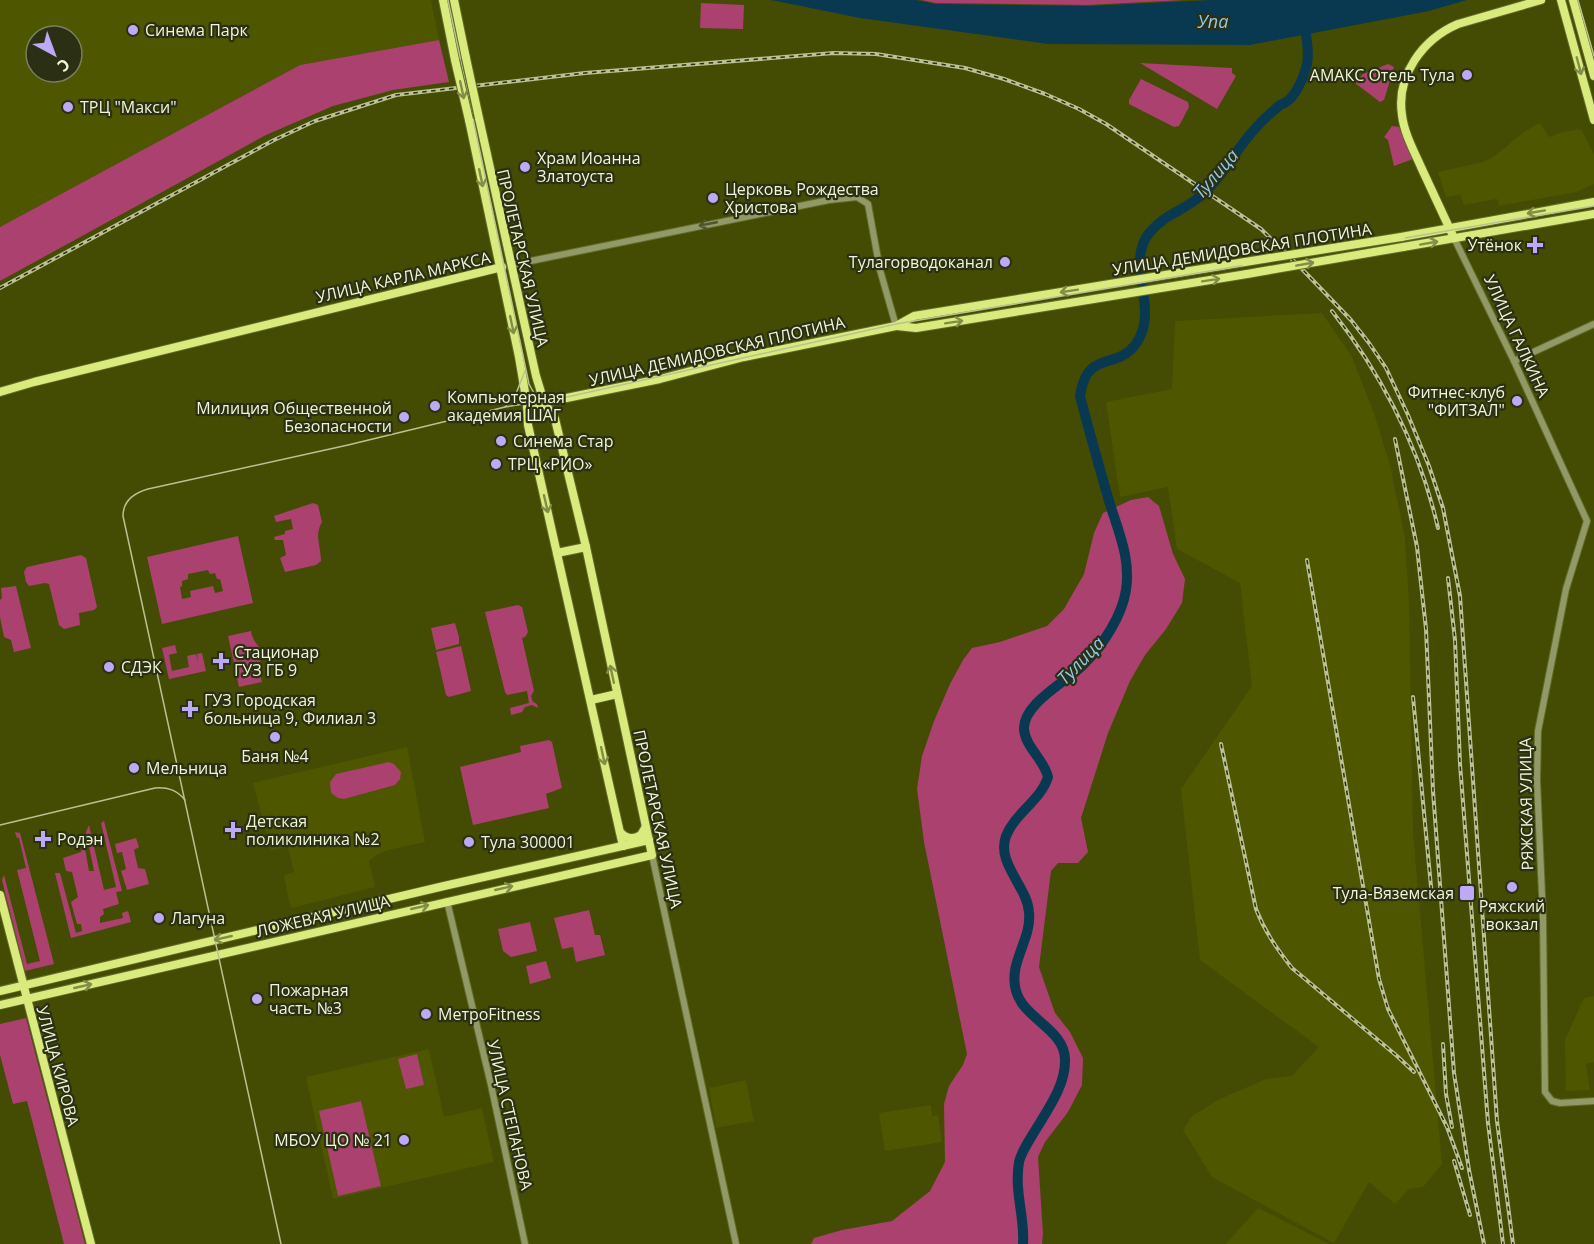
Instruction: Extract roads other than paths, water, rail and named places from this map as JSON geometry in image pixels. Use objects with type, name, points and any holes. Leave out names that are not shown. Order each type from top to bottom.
[{"type":"main road","name":"ПРОЛЕТАРСКАЯ УЛИЦА","points":[[442,0],[519,357],[528,425],[623,846]]},
{"type":"main road","name":"ПРОЛЕТАРСКАЯ УЛИЦА","points":[[454,0],[536,376],[544,402],[555,419],[586,547],[652,855]]},
{"type":"main road","name":"УЛИЦА ГАЛКИНА","points":[[1454,238],[1406,132],[1401,113],[1402,94],[1413,62],[1432,39],[1458,24],[1541,0]]},
{"type":"main road","points":[[1561,0],[1594,120]]},
{"type":"main road","points":[[1573,0],[1594,76]]},
{"type":"main road","name":"УЛИЦА ДЕМИДОВСКАЯ ПЛОТИНА","points":[[896,326],[914,316],[1401,237],[1594,202]]},
{"type":"main road","name":"УЛИЦА ДЕМИДОВСКАЯ ПЛОТИНА","points":[[544,402],[660,379],[744,357],[896,326],[916,328],[1594,214]]},
{"type":"main road","name":"УЛИЦА КАРЛА МАРКСА","points":[[0,392],[511,265]]},
{"type":"main road","points":[[1024,298],[1032,309]]},
{"type":"main road","points":[[527,406],[544,402]]},
{"type":"main road","points":[[557,553],[586,547]]},
{"type":"main road","points":[[591,700],[616,694]]},
{"type":"main road","points":[[620,831],[627,838],[632,839],[641,835],[646,826]]},
{"type":"main road","name":"ЛОЖЕВАЯ УЛИЦА","points":[[0,991],[649,840]]},
{"type":"main road","name":"ЛОЖЕВАЯ УЛИЦА","points":[[0,1005],[652,855]]},
{"type":"main road","name":"УЛИЦА СТЕПАНОВА","points":[[444,886],[447,901]]},
{"type":"main road","name":"УЛИЦА КИРОВА","points":[[0,895],[90,1244]]},
{"type":"main road","points":[[312,918],[315,931]]},
{"type":"street","name":"УЛИЦА КАРЛА МАРКСА","points":[[511,265],[818,202],[857,197],[868,204],[880,270],[896,326]]},
{"type":"street","name":"УЛИЦА ГАЛКИНА","points":[[1454,238],[1514,361],[1587,521]]},
{"type":"street","points":[[1514,361],[1594,324]]},
{"type":"street","name":"РЯЖСКАЯ УЛИЦА","points":[[1587,521],[1566,589],[1543,702],[1538,739],[1537,780],[1543,918],[1545,1092],[1552,1101],[1560,1103],[1594,1101]]},
{"type":"street","name":"ПРОЛЕТАРСКАЯ УЛИЦА","points":[[652,855],[736,1244]]},
{"type":"street","name":"УЛИЦА СТЕПАНОВА","points":[[447,901],[491,1085],[525,1244]]},
{"type":"water","name":"Упа","points":[[771,0],[916,0],[936,4],[1088,6],[1211,0],[1467,0],[1429,11],[1250,45],[1048,44],[860,18]]},
{"type":"waterway","name":"Тулица","points":[[1023,1244],[1018,1184],[1019,1162],[1059,1089],[1065,1059],[1058,1040],[1020,1001],[1016,991],[1015,970],[1027,932],[1029,912],[1023,893],[1008,865],[1004,846],[1006,836],[1015,820],[1040,793],[1048,777],[1043,764],[1025,735],[1026,719],[1038,701],[1077,671],[1105,639],[1124,600],[1127,578],[1123,545],[1080,396],[1089,372],[1095,366],[1127,353],[1135,345],[1142,331],[1145,317],[1140,258],[1143,245],[1150,232],[1166,218],[1203,194],[1256,128],[1290,99],[1297,90],[1308,59],[1304,21]]},
{"type":"tram line","points":[[448,0],[529,384],[535,395],[547,402]]},
{"type":"tram line","points":[[1578,0],[1594,56]]},
{"type":"tram line","points":[[281,1244],[123,516],[127,502],[134,495],[148,489],[348,445],[505,407],[567,397],[896,324],[1594,206]]},
{"type":"tram line","points":[[505,407],[515,396],[525,371]]},
{"type":"tram line","points":[[0,825],[155,788],[172,790],[185,800]]},
{"type":"railway","points":[[0,288],[274,140],[315,121],[396,95],[585,73],[834,53],[876,54],[965,68],[1004,79],[1045,94],[1106,124],[1261,229],[1351,320],[1386,368],[1429,466],[1443,508],[1460,596],[1497,1121],[1513,1244]]},
{"type":"railway","points":[[1332,311],[1367,361],[1397,414],[1421,470],[1438,528]]},
{"type":"railway","points":[[1395,439],[1417,547],[1426,629],[1433,791],[1454,1073],[1469,1170],[1484,1244]]},
{"type":"railway","points":[[1307,560],[1379,979],[1388,1009],[1447,1127],[1462,1168]]},
{"type":"railway","points":[[1448,578],[1455,640],[1460,764],[1488,1123],[1503,1244]]},
{"type":"railway","points":[[1413,697],[1432,897]]},
{"type":"railway","points":[[1221,744],[1256,909],[1267,933],[1292,968],[1414,1072]]},
{"type":"railway","points":[[1443,1044],[1446,1094],[1452,1127]]},
{"type":"railway","points":[[1454,1161],[1470,1215]]},
{"type":"place","name":"Синема Парк","points":[[133,30]]},
{"type":"place","name":"АМАКС Отель Тула","points":[[1467,75]]},
{"type":"place","name":"ТРЦ \"Макси\"","points":[[68,107]]},
{"type":"place","name":"Храм Иоанна Златоуста","points":[[525,167]]},
{"type":"place","name":"Церковь Рождества Христова","points":[[713,198]]},
{"type":"place","name":"Утёнок","points":[[1535,245]]},
{"type":"place","name":"Тулагорводоканал","points":[[1005,262]]},
{"type":"place","name":"Фитнес-клуб \"ФИТЗАЛ\"","points":[[1517,401]]},
{"type":"place","name":"Компьютерная академия ШАГ","points":[[435,406]]},
{"type":"place","name":"Милиция Общественной Безопасности","points":[[404,417]]},
{"type":"place","name":"Синема Стар","points":[[501,441]]},
{"type":"place","name":"ТРЦ «РИО»","points":[[496,464]]},
{"type":"place","name":"Стационар ГУЗ ГБ 9","points":[[221,661]]},
{"type":"place","name":"СДЭК","points":[[109,667]]},
{"type":"place","name":"ГУЗ Городская больница 9, Филиал 3","points":[[190,709]]},
{"type":"place","name":"Баня №4","points":[[275,737]]},
{"type":"place","name":"Мельница","points":[[134,768]]},
{"type":"place","name":"Детская поликлиника №2","points":[[233,830]]},
{"type":"place","name":"Родэн","points":[[43,839]]},
{"type":"place","name":"Тула 300001","points":[[469,842]]},
{"type":"place","name":"Ряжский вокзал","points":[[1512,887]]},
{"type":"place","name":"Тула-Вяземская","points":[[1467,893]]},
{"type":"place","name":"Лагуна","points":[[159,918]]},
{"type":"place","name":"Пожарная часть №3","points":[[257,999]]},
{"type":"place","name":"МетроFitness","points":[[426,1014]]},
{"type":"place","name":"МБОУ ЦО № 21","points":[[404,1140]]}]
